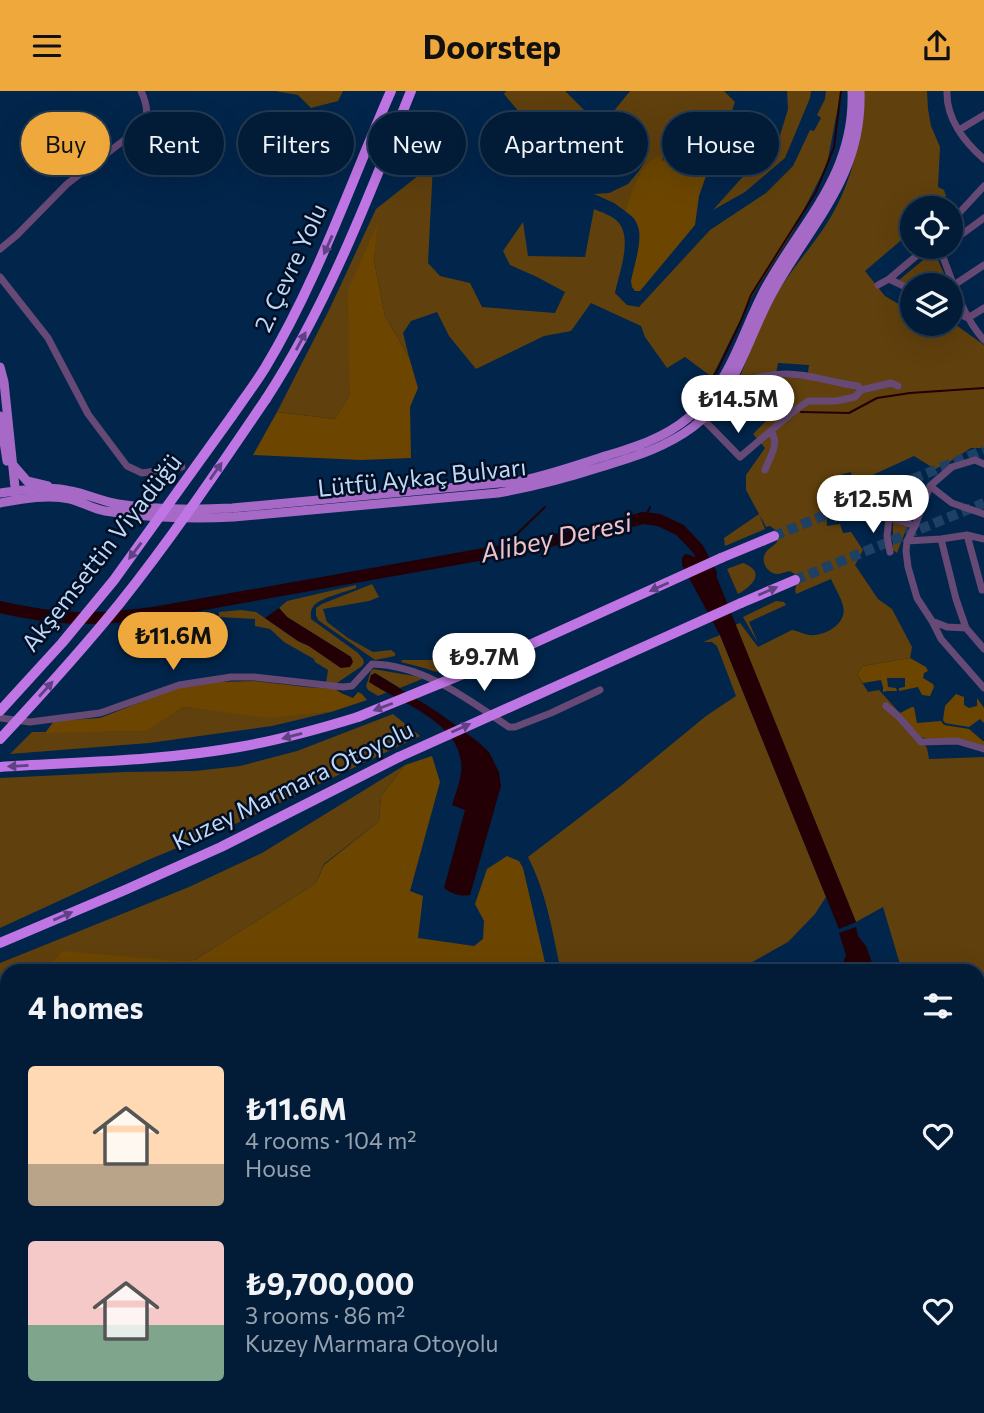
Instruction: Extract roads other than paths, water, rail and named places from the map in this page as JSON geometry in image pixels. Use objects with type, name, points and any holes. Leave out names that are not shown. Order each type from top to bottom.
[{"type":"highway","name":"2. Çevre Yolu","points":[[232,416],[263,371],[298,307],[341,215],[391,91]]},
{"type":"highway","name":"2. Çevre Yolu","points":[[266,399],[293,356],[322,301],[360,217],[411,91]]},
{"type":"highway","name":"Akşemsettin Viyadüğü","points":[[0,739],[69,664],[122,600],[266,399]]},
{"type":"highway","name":"Akşemsettin Viyadüğü","points":[[0,711],[62,643],[114,580],[232,416]]},
{"type":"highway","name":"Kuzey Marmara Otoyolu","points":[[0,767],[206,753],[274,741],[358,717],[490,663],[774,536]]},
{"type":"highway","name":"Kuzey Marmara Otoyolu","points":[[0,943],[220,847],[400,757],[795,579]]},
{"type":"main road","name":"Lütfü Aykaç Bulvarı","points":[[10,496],[57,489],[122,505],[216,509],[495,484],[548,474],[633,447],[672,430],[696,411],[722,382],[765,289],[825,195],[836,173],[849,132],[852,91]]},
{"type":"main road","name":"Lütfü Aykaç Bulvarı","points":[[10,496],[56,497],[80,502],[102,511],[150,516],[247,516],[498,493],[549,483],[663,446],[704,419],[731,383],[773,291],[823,213],[844,174],[857,132],[860,91]]},
{"type":"main road","points":[[0,367],[4,382],[12,464],[10,496]]},
{"type":"main road","points":[[696,411],[704,419]]},
{"type":"main road","points":[[0,416],[10,496]]},
{"type":"main road","points":[[0,460],[3,442]]},
{"type":"main road","points":[[12,464],[27,481],[57,489]]},
{"type":"main road","points":[[0,503],[10,496]]},
{"type":"street","points":[[0,249],[67,184],[140,128],[147,114],[141,91]]},
{"type":"street","points":[[947,91],[946,104],[952,120],[972,148],[984,159]]},
{"type":"street","points":[[959,131],[984,115]]},
{"type":"street","points":[[963,209],[984,186]]},
{"type":"street","points":[[963,233],[984,218]]},
{"type":"street","points":[[878,285],[913,259]]},
{"type":"street","points":[[963,279],[984,265]]},
{"type":"street","points":[[0,277],[48,338],[88,414],[127,466],[142,473],[182,467]]},
{"type":"street","points":[[889,279],[900,284]]},
{"type":"street","points":[[963,306],[976,332],[984,340]]},
{"type":"street","points":[[968,317],[984,307]]},
{"type":"street","points":[[963,315],[968,317]]},
{"type":"street","points":[[731,383],[786,374],[812,376],[858,386],[861,390]]},
{"type":"street","points":[[704,419],[740,457],[808,401],[836,401],[855,397],[861,390],[891,383],[898,386]]},
{"type":"street","points":[[765,470],[775,448],[771,431]]},
{"type":"street","points":[[984,464],[975,460],[952,467],[930,486],[907,541],[906,551],[917,598],[941,639],[984,688]]},
{"type":"street","points":[[930,486],[952,503],[984,514]]},
{"type":"street","points":[[835,493],[849,494],[858,504],[915,526]]},
{"type":"street","points":[[889,518],[887,536],[890,552]]},
{"type":"street","points":[[907,541],[967,535],[984,539]]},
{"type":"street","points":[[967,535],[983,591]]},
{"type":"street","points":[[941,539],[966,628],[984,649]]},
{"type":"street","points":[[932,621],[947,627],[966,628]]},
{"type":"street","points":[[0,719],[30,722],[100,713],[178,685],[231,677],[352,686],[372,664],[389,665],[426,675],[509,727],[551,713],[600,690]]},
{"type":"street","points":[[886,706],[921,742],[957,741],[984,749]]},
{"type":"waterway","points":[[689,407],[717,371],[751,295],[816,192],[834,147],[841,91]]},
{"type":"waterway","points":[[801,412],[849,413],[877,398],[984,388]]},
{"type":"waterway","points":[[502,551],[545,507]]},
{"type":"waterway","points":[[645,518],[650,507]]},
{"type":"waterway","name":"Alibey Deresi","points":[[0,607],[40,615],[76,618],[153,613],[518,548],[643,518],[659,520],[680,530],[698,549],[711,574]]},
{"type":"tunnel","points":[[774,536],[984,450]]},
{"type":"tunnel","points":[[795,580],[984,503]]}]
